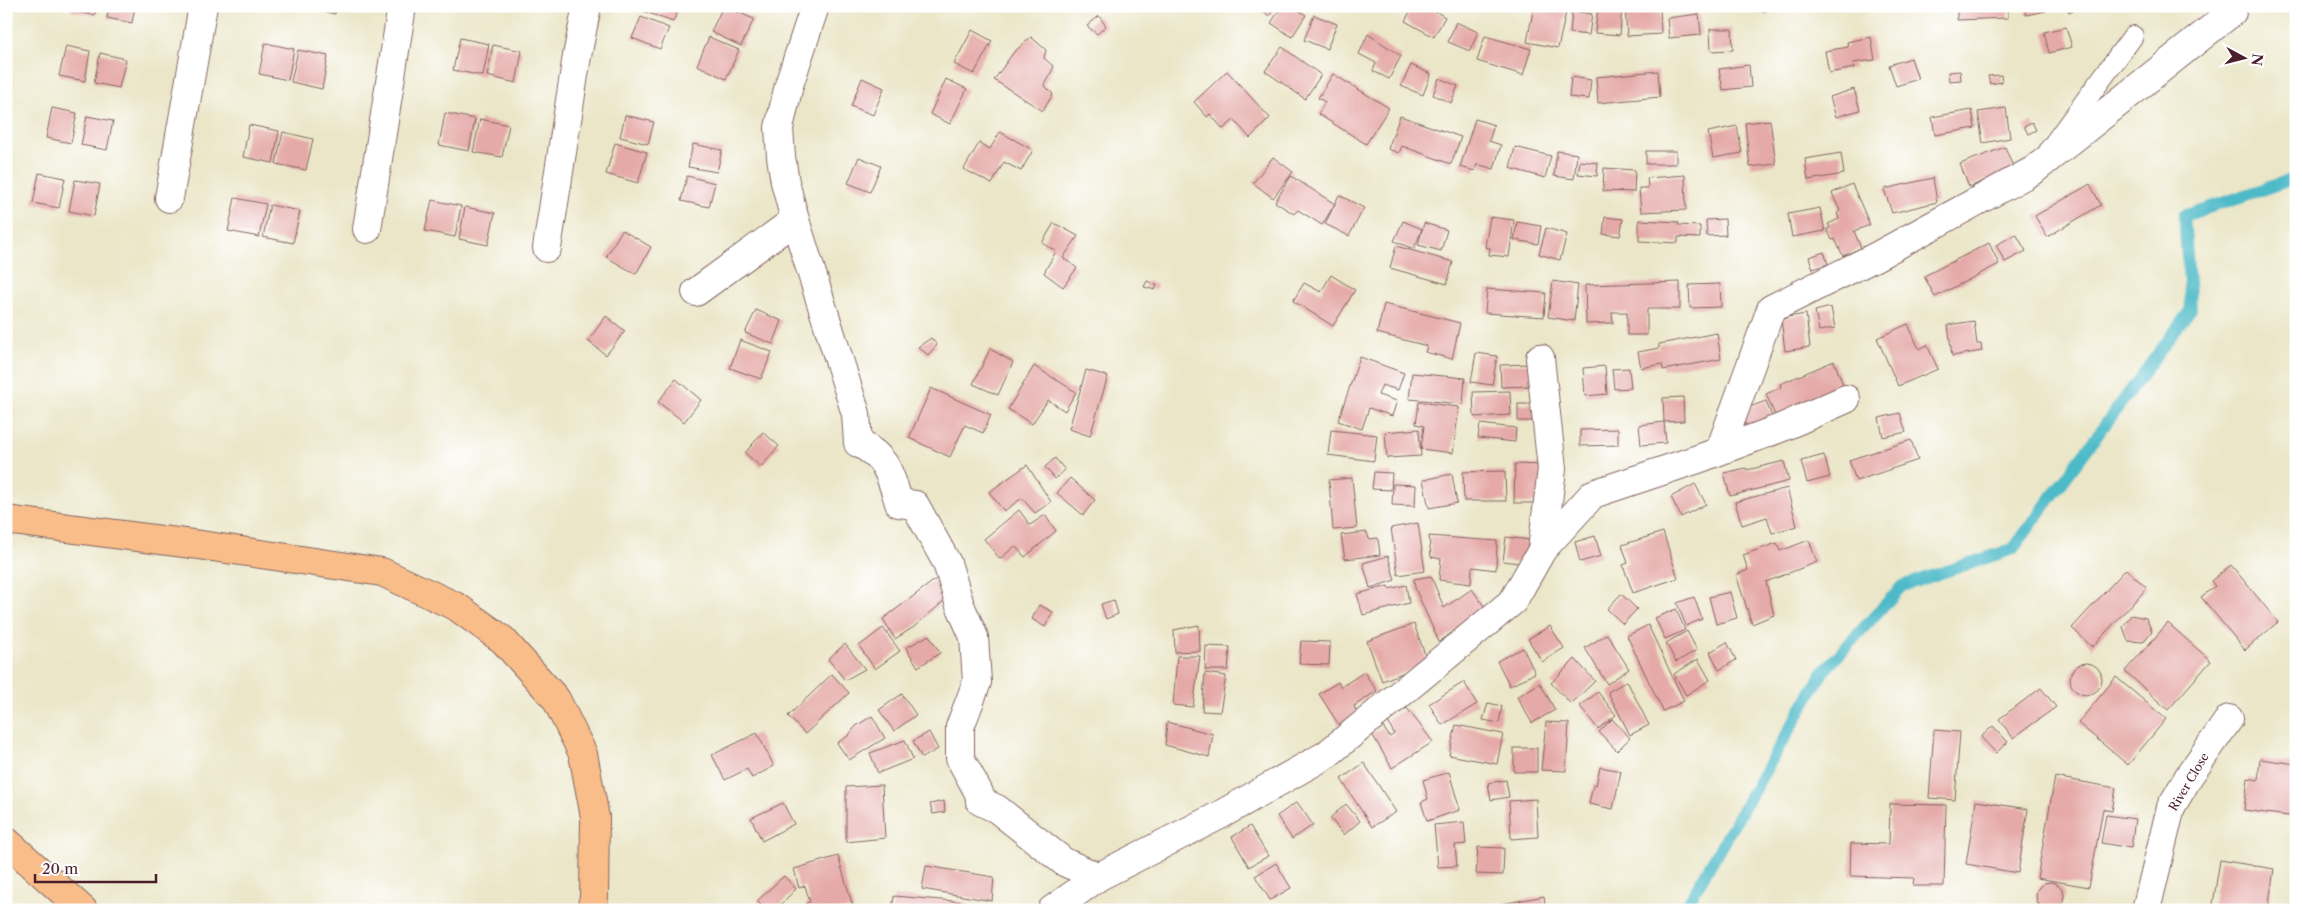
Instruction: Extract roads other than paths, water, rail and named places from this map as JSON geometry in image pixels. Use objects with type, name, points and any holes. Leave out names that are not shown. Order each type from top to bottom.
[{"type":"main road","points":[[6,520],[200,545],[382,572],[457,607],[503,640],[556,699],[583,754],[596,817],[594,897],[590,910]]},
{"type":"main road","points":[[6,841],[84,910]]},
{"type":"street","points":[[169,198],[203,6]]},
{"type":"street","points":[[367,230],[402,6]]},
{"type":"street","points":[[546,248],[577,56],[587,6]]},
{"type":"street","points":[[815,6],[789,85],[779,128],[785,182],[795,220],[856,414],[858,444],[873,451],[889,470],[899,503],[915,505],[947,563],[960,605],[974,637],[977,682],[960,727],[960,758],[979,793],[980,800],[997,809],[1064,862],[1098,877]]},
{"type":"street","points":[[1720,450],[1771,309],[1876,256],[2034,170],[2232,12]]},
{"type":"street","points":[[696,292],[795,220]]},
{"type":"street","points":[[1540,358],[1552,469],[1542,550]]},
{"type":"street","points":[[1052,910],[1098,877],[1220,815],[1326,755],[1513,601],[1542,550],[1594,494],[1783,427],[1846,399]]},
{"type":"street","name":"River Close","points":[[2146,910],[2171,807],[2189,776],[2229,719]]},
{"type":"lane","points":[[2034,170],[2133,36]]},
{"type":"waterway","points":[[1684,910],[1823,672],[1902,586],[2013,549],[2191,309],[2184,216],[2296,178]]}]
